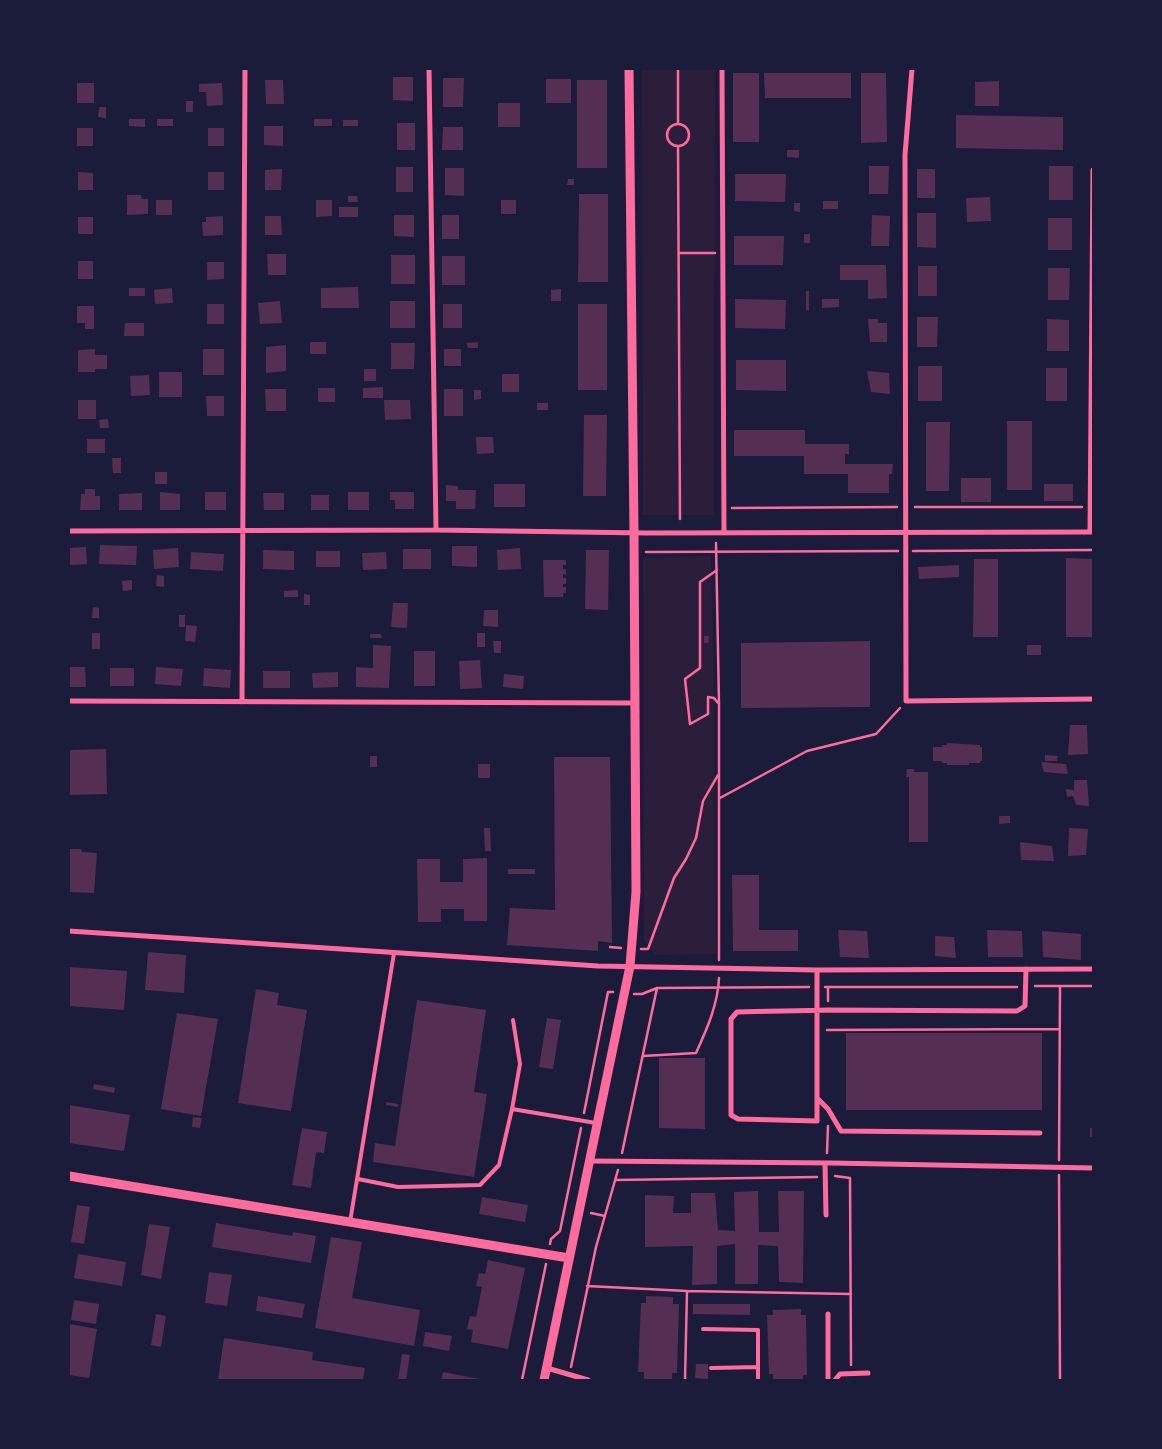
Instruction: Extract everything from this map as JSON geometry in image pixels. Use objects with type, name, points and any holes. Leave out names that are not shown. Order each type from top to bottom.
[{"type":"street","points":[[242,702],[245,69]]},
{"type":"street","points":[[429,69],[436,530]]},
{"type":"street","points":[[544,1380],[625,993],[630,966],[636,892],[628,69]]},
{"type":"street","points":[[722,69],[724,533]]},
{"type":"street","points":[[912,69],[905,155],[906,701],[1093,699]]},
{"type":"street","points":[[69,531],[1091,532],[1093,170]]},
{"type":"street","points":[[69,701],[634,703]]},
{"type":"street","points":[[69,931],[576,965],[817,970],[1093,969]]},
{"type":"street","points":[[817,970],[817,987],[817,1010],[817,1121],[738,1119],[731,1115],[731,1019],[737,1012],[817,1010],[1017,1011],[1025,1006],[1026,969]]},
{"type":"street","points":[[817,1098],[828,1109],[841,1131],[1040,1133]]},
{"type":"street","points":[[589,1161],[619,1163],[832,1163],[1093,1168]]},
{"type":"street","points":[[825,1163],[826,1215]]},
{"type":"street","points":[[69,1176],[569,1258]]},
{"type":"street","points":[[828,1314],[828,1380]]},
{"type":"street","points":[[547,1368],[588,1380]]},
{"type":"street","points":[[835,1380],[840,1374],[868,1373]]},
{"type":"lane","points":[[350,1222],[394,953]]},
{"type":"lane","points":[[358,1179],[398,1187],[480,1185],[499,1165],[512,1109],[520,1064],[514,1020]]},
{"type":"lane","points":[[512,1109],[597,1124]]},
{"type":"lane","points":[[703,1329],[758,1330],[758,1380]]},
{"type":"lane","points":[[710,1368],[758,1367]]},
{"type":"path","points":[[678,69],[678,124]]},
{"type":"path","points":[[678,124],[686,128],[689,134],[685,143],[678,146]]},
{"type":"path","points":[[678,124],[670,128],[667,135],[669,141],[678,146]]},
{"type":"path","points":[[678,146],[680,519]]},
{"type":"path","points":[[679,253],[723,253]]},
{"type":"path","points":[[634,552],[1093,550]]},
{"type":"path","points":[[716,552],[718,570],[720,969]]},
{"type":"path","points":[[718,570],[700,582],[700,668],[685,679],[690,724],[708,714],[708,697],[714,698],[719,704]]},
{"type":"path","points":[[720,798],[807,751],[876,734],[906,701]]},
{"type":"path","points":[[648,949],[674,878],[696,838],[703,801],[719,773]]},
{"type":"path","points":[[1060,986],[1060,1380]]},
{"type":"path","points":[[522,1380],[551,1239],[560,1231],[608,992],[642,994],[657,988],[1093,986]]},
{"type":"path","points":[[828,987],[828,1030],[1059,1029]]},
{"type":"path","points":[[569,1375],[596,1247],[616,1180],[657,988]]},
{"type":"path","points":[[643,1056],[696,1053],[710,1024],[719,988]]},
{"type":"path","points":[[828,1109],[827,1154],[838,1176]]},
{"type":"path","points":[[616,1180],[838,1176],[850,1178],[851,1374]]},
{"type":"path","points":[[587,1286],[688,1291],[851,1294]]},
{"type":"path","points":[[685,1380],[688,1291]]},
{"type":"shaded area","points":[[642,69],[715,69],[714,515],[643,515]]},
{"type":"shaded area","points":[[711,556],[716,954],[656,955],[644,940],[643,558]]},
{"type":"building","points":[[733,73],[759,73],[759,142],[733,142]]},
{"type":"building","points":[[764,73],[851,73],[851,98],[765,98]]},
{"type":"building","points":[[861,73],[886,73],[887,142],[861,143]]},
{"type":"building","points":[[393,77],[413,77],[413,101],[393,100]]},
{"type":"building","points":[[443,78],[464,78],[463,107],[443,107]]},
{"type":"building","points":[[546,79],[571,79],[571,103],[546,103]]},
{"type":"building","points":[[265,80],[283,80],[284,104],[266,104]]},
{"type":"building","points":[[577,80],[607,80],[607,168],[577,168]]},
{"type":"building","points":[[999,81],[999,106],[975,106],[975,82]]},
{"type":"building","points":[[77,83],[94,83],[94,103],[77,103]]},
{"type":"building","points":[[222,83],[223,105],[207,106],[206,92],[199,92],[199,84]]},
{"type":"building","points":[[186,101],[193,101],[193,112],[186,112]]},
{"type":"building","points":[[498,103],[520,103],[520,127],[498,127]]},
{"type":"building","points":[[99,107],[106,107],[106,118],[98,117]]},
{"type":"building","points":[[956,115],[1063,117],[1063,150],[956,148]]},
{"type":"building","points":[[129,119],[145,119],[145,127],[129,126]]},
{"type":"building","points":[[157,119],[173,119],[173,126],[157,126]]},
{"type":"building","points":[[314,119],[332,119],[332,126],[314,126]]},
{"type":"building","points":[[343,120],[358,120],[358,126],[343,126]]},
{"type":"building","points":[[397,123],[415,123],[415,150],[397,150]]},
{"type":"building","points":[[264,126],[283,126],[283,146],[264,145]]},
{"type":"building","points":[[443,127],[463,127],[463,150],[442,150]]},
{"type":"building","points":[[77,128],[93,128],[93,146],[77,146]]},
{"type":"building","points":[[208,128],[224,128],[224,146],[208,146]]},
{"type":"building","points":[[787,150],[799,150],[799,158],[787,157]]},
{"type":"building","points":[[869,166],[889,166],[888,194],[869,194]]},
{"type":"building","points":[[1049,166],[1073,166],[1073,200],[1049,200]]},
{"type":"building","points":[[396,167],[413,167],[413,192],[396,192]]},
{"type":"building","points":[[445,168],[464,168],[464,196],[445,195]]},
{"type":"building","points":[[282,169],[281,190],[265,190],[265,170]]},
{"type":"building","points":[[917,169],[935,169],[935,198],[917,198]]},
{"type":"building","points":[[78,172],[93,173],[93,190],[78,190]]},
{"type":"building","points":[[208,172],[224,172],[224,190],[208,190]]},
{"type":"building","points":[[735,174],[786,174],[785,202],[735,201]]},
{"type":"building","points":[[568,179],[574,179],[574,185],[567,185]]},
{"type":"building","points":[[579,194],[608,194],[608,282],[578,282]]},
{"type":"building","points":[[127,195],[141,195],[142,199],[148,199],[148,214],[127,215]]},
{"type":"building","points":[[348,196],[357,196],[358,202],[348,202]]},
{"type":"building","points":[[990,197],[991,221],[967,222],[966,198]]},
{"type":"building","points":[[156,200],[172,200],[172,215],[156,215]]},
{"type":"building","points":[[316,200],[332,200],[332,216],[316,217]]},
{"type":"building","points":[[501,200],[516,200],[516,214],[501,214]]},
{"type":"building","points":[[823,201],[838,201],[838,209],[823,209]]},
{"type":"building","points":[[794,203],[800,203],[800,212],[794,211]]},
{"type":"building","points":[[339,207],[358,207],[358,217],[339,217]]},
{"type":"building","points":[[917,213],[936,213],[936,248],[917,247]]},
{"type":"building","points":[[394,215],[414,215],[414,237],[394,236]]},
{"type":"building","points":[[442,215],[459,215],[459,239],[442,239]]},
{"type":"building","points":[[872,215],[890,216],[889,246],[871,246]]},
{"type":"building","points":[[223,216],[223,235],[203,236],[202,222],[206,222],[206,217]]},
{"type":"building","points":[[265,216],[281,216],[282,235],[265,235]]},
{"type":"building","points":[[78,217],[93,217],[93,234],[78,234]]},
{"type":"building","points":[[1048,218],[1072,218],[1072,250],[1048,250]]},
{"type":"building","points":[[804,234],[810,234],[810,243],[804,243]]},
{"type":"building","points":[[734,236],[784,236],[783,265],[734,265]]},
{"type":"building","points":[[267,254],[286,254],[286,275],[268,275]]},
{"type":"building","points":[[391,255],[415,255],[415,284],[391,284]]},
{"type":"building","points":[[442,256],[465,256],[465,285],[442,285]]},
{"type":"building","points":[[78,261],[93,261],[93,279],[78,279]]},
{"type":"building","points":[[207,262],[224,262],[224,279],[207,280]]},
{"type":"building","points":[[840,265],[886,265],[887,298],[868,299],[868,280],[840,280]]},
{"type":"building","points":[[918,266],[937,266],[937,296],[918,296]]},
{"type":"building","points":[[1048,268],[1070,268],[1069,300],[1048,300]]},
{"type":"building","points":[[358,287],[359,308],[321,308],[321,288]]},
{"type":"building","points":[[129,288],[145,288],[145,296],[129,296]]},
{"type":"building","points":[[172,288],[173,303],[155,304],[154,290]]},
{"type":"building","points":[[561,289],[561,301],[551,301],[551,290]]},
{"type":"building","points":[[806,291],[809,291],[809,310],[806,310]]},
{"type":"building","points":[[735,299],[786,300],[785,329],[735,328]]},
{"type":"building","points":[[822,299],[839,299],[839,307],[822,308]]},
{"type":"building","points":[[280,301],[282,323],[260,324],[258,303]]},
{"type":"building","points":[[390,301],[415,301],[415,328],[390,328]]},
{"type":"building","points":[[207,304],[224,304],[224,324],[207,324]]},
{"type":"building","points":[[443,304],[462,304],[462,328],[443,328]]},
{"type":"building","points":[[578,304],[607,304],[607,390],[578,390]]},
{"type":"building","points":[[77,306],[94,306],[94,329],[85,329],[85,323],[77,323]]},
{"type":"building","points":[[917,317],[938,317],[937,347],[917,347]]},
{"type":"building","points":[[868,319],[878,319],[878,323],[887,323],[887,342],[870,342]]},
{"type":"building","points":[[1047,319],[1069,320],[1069,351],[1047,351]]},
{"type":"building","points":[[125,323],[144,323],[144,336],[124,336]]},
{"type":"building","points":[[310,342],[326,342],[326,354],[310,354]]},
{"type":"building","points":[[478,342],[478,348],[468,348],[467,343]]},
{"type":"building","points":[[391,343],[415,343],[414,369],[391,369]]},
{"type":"building","points":[[286,345],[286,371],[266,373],[266,347]]},
{"type":"building","points":[[95,349],[95,355],[107,355],[107,369],[95,369],[95,372],[78,372],[78,350]]},
{"type":"building","points":[[203,349],[224,349],[224,375],[203,375]]},
{"type":"building","points":[[444,349],[461,349],[461,366],[444,366]]},
{"type":"building","points":[[736,360],[786,360],[786,391],[736,390]]},
{"type":"building","points":[[918,366],[942,366],[942,401],[918,401]]},
{"type":"building","points":[[1046,368],[1067,368],[1067,401],[1046,401]]},
{"type":"building","points":[[364,369],[376,369],[376,381],[364,381]]},
{"type":"building","points":[[867,371],[889,373],[890,394],[871,392]]},
{"type":"building","points":[[159,372],[182,372],[182,397],[159,397]]},
{"type":"building","points":[[502,374],[519,374],[519,392],[502,392]]},
{"type":"building","points":[[149,375],[150,395],[131,396],[130,376]]},
{"type":"building","points":[[383,387],[383,398],[363,398],[363,388]]},
{"type":"building","points":[[318,388],[335,388],[335,402],[318,402]]},
{"type":"building","points":[[265,389],[286,389],[286,411],[266,411]]},
{"type":"building","points":[[444,389],[463,389],[463,416],[444,416]]},
{"type":"building","points":[[474,390],[481,390],[481,399],[474,400]]},
{"type":"building","points":[[206,396],[224,396],[224,416],[207,416]]},
{"type":"building","points":[[78,400],[96,400],[96,419],[78,419]]},
{"type":"building","points":[[384,400],[410,400],[411,419],[385,420]]},
{"type":"building","points":[[537,403],[548,403],[548,410],[537,410]]},
{"type":"building","points":[[584,415],[607,415],[606,496],[583,496]]},
{"type":"building","points":[[108,419],[109,428],[100,428],[99,420]]},
{"type":"building","points":[[1007,421],[1032,421],[1032,490],[1007,490]]},
{"type":"building","points":[[926,422],[950,422],[949,491],[926,491]]},
{"type":"building","points":[[734,430],[805,430],[805,444],[849,444],[849,454],[845,454],[845,464],[893,464],[892,474],[889,474],[889,493],[848,493],[848,474],[804,474],[804,456],[734,456]]},
{"type":"building","points":[[476,437],[493,437],[494,453],[477,454]]},
{"type":"building","points":[[87,439],[105,439],[105,453],[87,453]]},
{"type":"building","points":[[112,458],[121,458],[121,473],[113,473]]},
{"type":"building","points":[[155,472],[167,472],[167,484],[155,484]]},
{"type":"building","points":[[961,478],[991,478],[991,502],[961,502]]},
{"type":"building","points":[[494,484],[525,484],[525,507],[494,507]]},
{"type":"building","points":[[1044,484],[1073,484],[1073,501],[1044,501]]},
{"type":"building","points":[[446,485],[458,486],[458,490],[476,490],[475,509],[456,509],[456,501],[446,501]]},
{"type":"building","points":[[85,489],[95,489],[95,496],[100,496],[100,510],[80,510],[81,494],[85,494]]},
{"type":"building","points":[[160,492],[180,494],[180,510],[160,510]]},
{"type":"building","points":[[205,492],[226,492],[226,510],[205,510]]},
{"type":"building","points":[[348,492],[369,492],[369,510],[348,510]]},
{"type":"building","points":[[390,492],[414,492],[414,509],[395,509],[395,500],[390,500]]},
{"type":"building","points":[[142,493],[142,510],[119,510],[119,494]]},
{"type":"building","points":[[263,493],[284,493],[284,510],[264,510]]},
{"type":"building","points":[[311,495],[329,495],[329,510],[311,510]]},
{"type":"building","points":[[100,545],[137,546],[136,565],[99,564]]},
{"type":"building","points":[[452,546],[477,546],[477,567],[452,566]]},
{"type":"building","points":[[86,547],[87,564],[69,565],[69,548]]},
{"type":"building","points":[[178,548],[179,567],[154,569],[153,550]]},
{"type":"building","points":[[520,548],[521,569],[498,570],[497,550]]},
{"type":"building","points":[[403,549],[431,549],[431,569],[403,569]]},
{"type":"building","points":[[263,550],[294,551],[294,570],[263,569]]},
{"type":"building","points":[[586,550],[609,550],[608,610],[585,609]]},
{"type":"building","points":[[316,551],[340,551],[340,567],[316,567]]},
{"type":"building","points":[[191,552],[224,554],[223,571],[190,569]]},
{"type":"building","points":[[386,552],[387,569],[363,570],[362,553]]},
{"type":"building","points":[[1066,558],[1092,559],[1092,637],[1066,637]]},
{"type":"building","points":[[974,559],[998,559],[998,637],[973,637]]},
{"type":"building","points":[[543,560],[566,560],[566,565],[563,565],[563,569],[566,569],[566,575],[563,574],[563,578],[566,578],[566,584],[563,584],[563,587],[566,587],[566,593],[563,593],[563,597],[544,597]]},
{"type":"building","points":[[959,565],[959,577],[919,579],[918,567]]},
{"type":"building","points":[[157,575],[164,576],[164,587],[156,586]]},
{"type":"building","points":[[132,580],[132,590],[123,591],[122,581]]},
{"type":"building","points":[[298,590],[298,597],[284,597],[284,591]]},
{"type":"building","points":[[304,594],[310,595],[310,605],[304,605]]},
{"type":"building","points":[[393,603],[408,603],[407,628],[391,627]]},
{"type":"building","points":[[93,607],[99,608],[99,618],[92,618]]},
{"type":"building","points":[[484,610],[498,610],[498,627],[483,626]]},
{"type":"building","points":[[179,615],[185,615],[185,627],[179,627]]},
{"type":"building","points":[[186,625],[197,626],[195,642],[185,641]]},
{"type":"building","points":[[92,633],[100,633],[100,649],[92,649]]},
{"type":"building","points":[[477,633],[485,633],[485,647],[477,647]]},
{"type":"building","points":[[370,634],[381,634],[382,638],[370,638]]},
{"type":"building","points":[[704,636],[709,636],[709,643],[704,643]]},
{"type":"building","points":[[493,641],[501,641],[501,653],[494,653]]},
{"type":"building","points":[[870,641],[870,707],[741,708],[741,643]]},
{"type":"building","points":[[373,645],[391,646],[389,688],[356,687],[356,667],[373,668]]},
{"type":"building","points":[[1027,645],[1041,645],[1041,655],[1027,655]]},
{"type":"building","points":[[414,651],[435,651],[435,686],[414,686]]},
{"type":"building","points":[[480,660],[482,688],[460,689],[459,661]]},
{"type":"building","points":[[69,667],[85,667],[86,687],[69,687]]},
{"type":"building","points":[[156,667],[183,669],[181,686],[155,684]]},
{"type":"building","points":[[110,668],[134,668],[134,686],[110,686]]},
{"type":"building","points":[[204,668],[231,670],[230,688],[203,686]]},
{"type":"building","points":[[263,671],[290,671],[290,688],[263,688]]},
{"type":"building","points":[[338,672],[338,687],[313,688],[312,673]]},
{"type":"building","points":[[504,674],[524,676],[523,689],[503,687]]},
{"type":"building","points":[[1070,725],[1087,725],[1088,754],[1068,755]]},
{"type":"building","points":[[947,743],[980,745],[982,747],[982,761],[980,763],[969,763],[969,765],[947,765],[947,763],[942,763],[942,761],[933,761],[933,747],[942,747],[942,745],[947,745]]},
{"type":"building","points":[[106,749],[107,794],[69,795],[69,750]]},
{"type":"building","points":[[1045,755],[1058,756],[1057,761],[1045,761]]},
{"type":"building","points":[[370,756],[377,756],[377,767],[370,767]]},
{"type":"building","points":[[554,757],[610,757],[612,943],[598,941],[598,951],[507,945],[510,908],[555,910]]},
{"type":"building","points":[[1041,762],[1066,764],[1068,774],[1044,772]]},
{"type":"building","points":[[478,764],[490,764],[490,778],[478,778]]},
{"type":"building","points":[[907,769],[914,769],[914,772],[928,772],[928,842],[909,842],[909,777],[906,777]]},
{"type":"building","points":[[1074,780],[1087,780],[1089,806],[1076,805],[1073,796],[1067,797],[1066,789],[1074,790]]},
{"type":"building","points":[[999,816],[1010,816],[1010,823],[999,824]]},
{"type":"building","points":[[484,828],[490,828],[491,851],[485,851]]},
{"type":"building","points":[[1069,828],[1088,829],[1086,855],[1068,856]]},
{"type":"building","points":[[1020,842],[1052,846],[1054,861],[1021,860]]},
{"type":"building","points":[[69,849],[81,849],[82,852],[97,853],[94,893],[69,892]]},
{"type":"building","points":[[487,858],[487,921],[464,921],[464,909],[441,909],[441,922],[418,922],[417,859],[440,859],[440,882],[463,882],[463,859]]},
{"type":"building","points":[[508,869],[535,869],[535,874],[508,874]]},
{"type":"building","points":[[732,875],[759,875],[759,930],[798,930],[798,951],[733,951]]},
{"type":"building","points":[[838,930],[867,931],[869,958],[840,957]]},
{"type":"building","points":[[987,930],[1022,931],[1023,957],[988,957]]},
{"type":"building","points":[[1042,931],[1081,934],[1081,960],[1043,957]]},
{"type":"building","points":[[935,936],[954,937],[956,958],[935,956]]},
{"type":"building","points":[[148,952],[186,955],[184,993],[145,990]]},
{"type":"building","points":[[69,967],[127,971],[124,1010],[69,1006]]},
{"type":"building","points":[[256,989],[279,993],[277,1005],[307,1010],[291,1111],[238,1103]]},
{"type":"building","points":[[417,1000],[486,1010],[474,1092],[487,1094],[474,1177],[373,1162],[375,1143],[395,1146]]},
{"type":"building","points":[[177,1013],[218,1019],[201,1116],[161,1109]]},
{"type":"building","points":[[547,1018],[561,1020],[553,1069],[539,1067]]},
{"type":"building","points":[[846,1033],[1042,1033],[1042,1110],[846,1110]]},
{"type":"building","points":[[659,1058],[705,1058],[705,1129],[659,1128]]},
{"type":"building","points":[[94,1084],[115,1088],[114,1093],[93,1089]]},
{"type":"building","points":[[386,1102],[398,1104],[398,1107],[386,1105]]},
{"type":"building","points":[[69,1105],[130,1115],[124,1151],[69,1143]]},
{"type":"building","points":[[193,1117],[202,1118],[200,1128],[192,1127]]},
{"type":"building","points":[[302,1128],[327,1132],[324,1153],[316,1152],[311,1188],[292,1185]]},
{"type":"building","points":[[1090,1128],[1093,1128],[1093,1137],[1090,1137]]},
{"type":"building","points":[[758,1191],[759,1232],[779,1232],[778,1191],[804,1191],[803,1283],[779,1282],[778,1246],[758,1245],[758,1284],[735,1284],[735,1244],[717,1246],[717,1284],[692,1285],[693,1246],[645,1247],[645,1195],[674,1196],[673,1213],[691,1213],[691,1193],[715,1193],[718,1230],[735,1231],[734,1192]]},
{"type":"building","points":[[482,1197],[528,1205],[525,1222],[479,1214]]},
{"type":"building","points":[[77,1205],[90,1207],[84,1244],[71,1242]]},
{"type":"building","points":[[216,1223],[292,1236],[293,1232],[316,1236],[311,1263],[212,1247]]},
{"type":"building","points":[[149,1224],[170,1227],[161,1279],[141,1275]]},
{"type":"building","points":[[331,1237],[362,1242],[352,1298],[420,1310],[414,1346],[315,1328]]},
{"type":"building","points":[[78,1254],[126,1262],[122,1286],[74,1278]]},
{"type":"building","points":[[488,1260],[525,1268],[508,1349],[471,1342],[473,1330],[467,1329],[470,1316],[476,1317],[482,1287],[476,1286],[479,1273],[485,1274]]},
{"type":"building","points":[[209,1272],[232,1275],[227,1306],[205,1303]]},
{"type":"building","points":[[258,1296],[305,1304],[302,1318],[256,1311]]},
{"type":"building","points":[[646,1296],[673,1297],[673,1304],[679,1304],[677,1373],[672,1373],[672,1379],[644,1379],[644,1372],[638,1372],[641,1303],[646,1303]]},
{"type":"building","points":[[74,1300],[99,1304],[96,1324],[71,1320]]},
{"type":"building","points":[[693,1304],[750,1304],[750,1315],[693,1314]]},
{"type":"building","points":[[801,1309],[801,1315],[806,1315],[807,1375],[803,1375],[803,1379],[773,1380],[773,1374],[769,1374],[767,1315],[773,1315],[773,1310]]},
{"type":"building","points":[[156,1314],[166,1316],[161,1347],[151,1345]]},
{"type":"building","points":[[69,1324],[97,1329],[89,1378],[69,1375]]},
{"type":"building","points":[[425,1332],[452,1336],[449,1351],[423,1346]]},
{"type":"building","points":[[224,1338],[313,1352],[312,1360],[365,1368],[363,1380],[218,1380]]},
{"type":"building","points":[[402,1354],[410,1355],[406,1380],[398,1380]]},
{"type":"building","points":[[696,1364],[708,1364],[708,1379],[695,1378]]},
{"type":"building","points":[[443,1372],[479,1379],[479,1380],[441,1380]]}]
